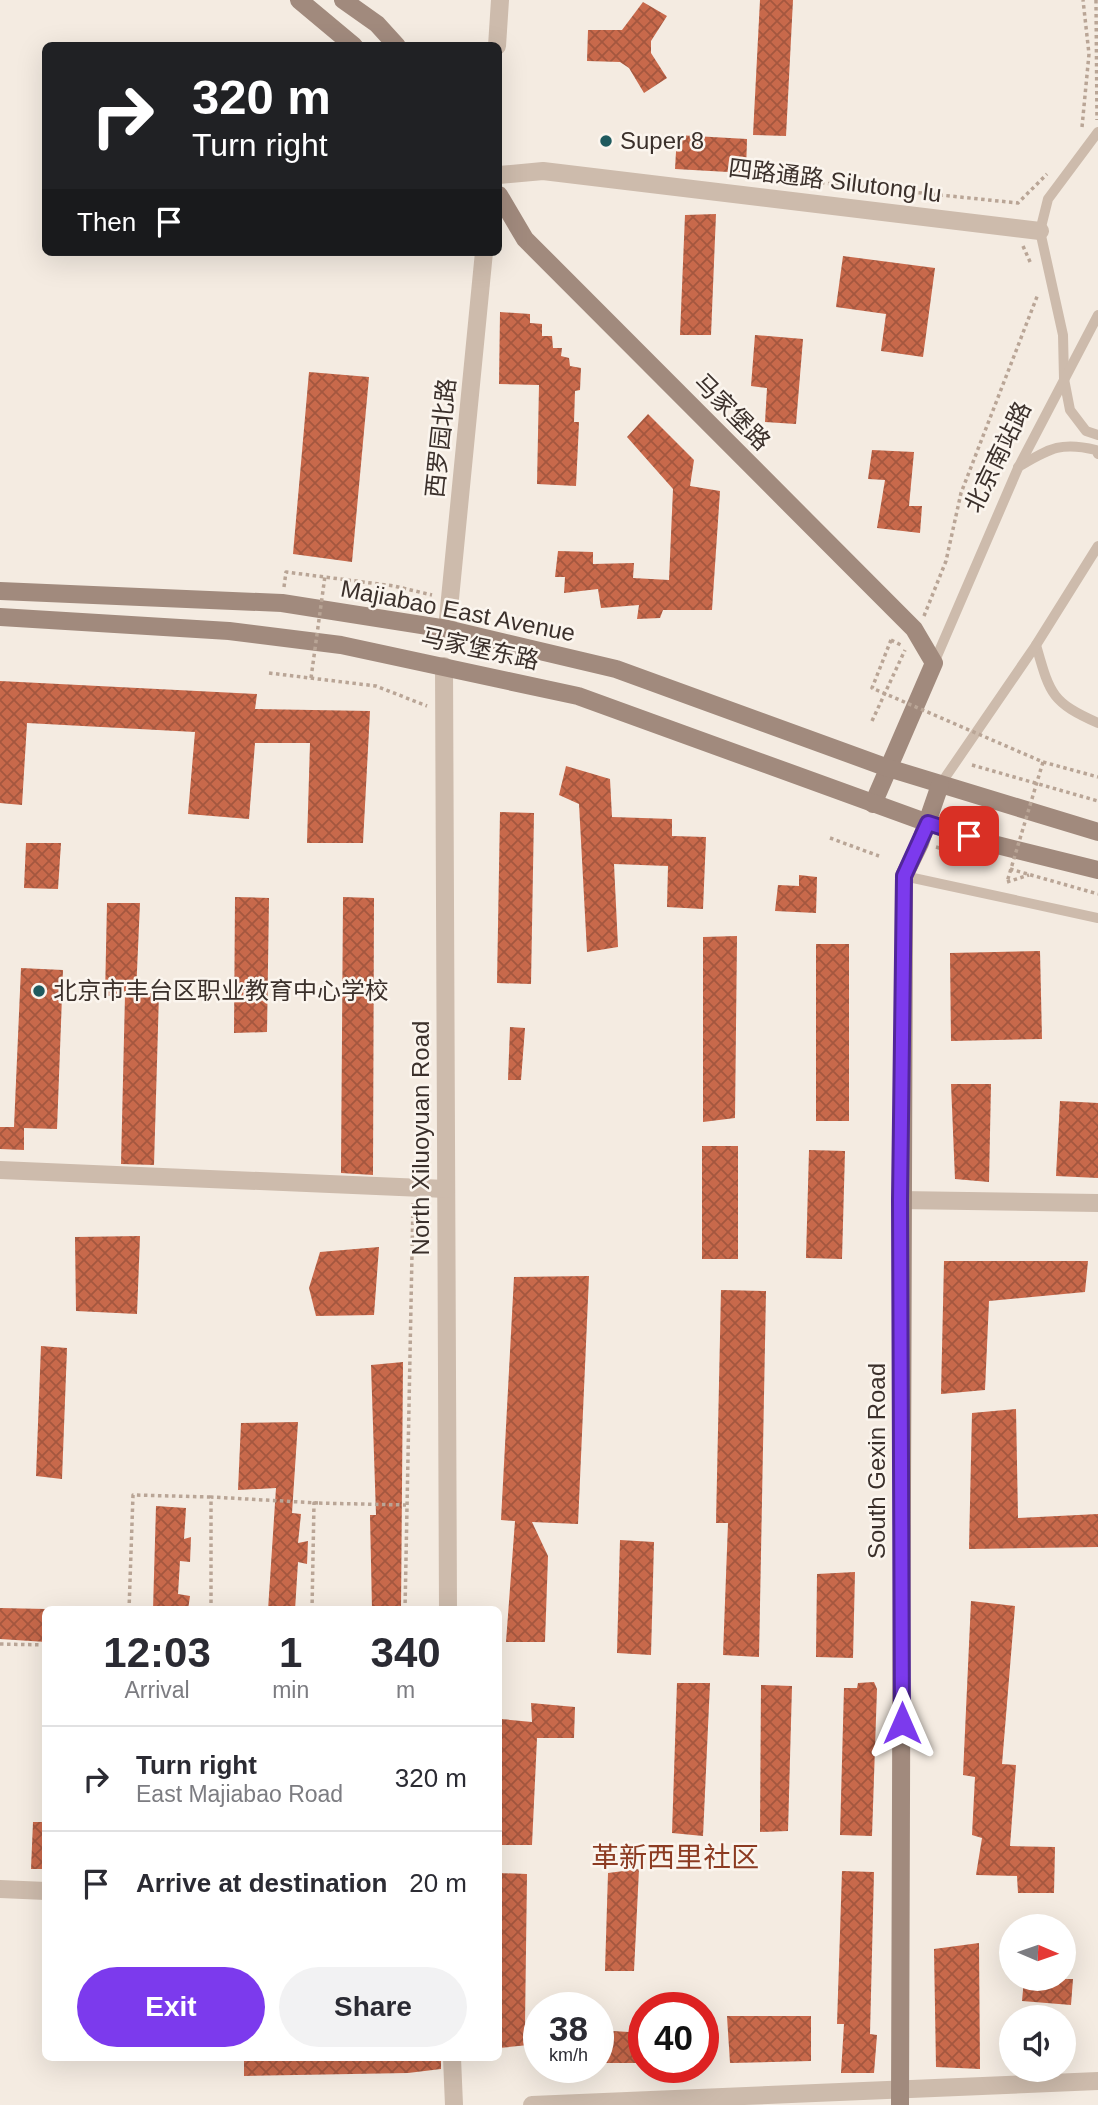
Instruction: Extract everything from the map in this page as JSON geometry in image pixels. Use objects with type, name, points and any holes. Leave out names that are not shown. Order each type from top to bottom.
[{"type":"main road","points":[[299,0],[349,42]]},
{"type":"main road","points":[[343,0],[377,24],[393,42]]},
{"type":"main road","name":"马家堡路","points":[[502,200],[525,239],[914,629],[934,663]]},
{"type":"main road","name":"Majiabao East Avenue","points":[[0,592],[282,603],[447,629],[616,669],[888,768]]},
{"type":"main road","name":"马家堡东路","points":[[0,617],[229,631],[341,645],[578,695],[928,823],[993,844],[1098,870]]},
{"type":"main road","name":"北京南站路","points":[[873,804],[934,663]]},
{"type":"main road","points":[[888,768],[1098,832]]},
{"type":"main road","name":"South Gexin Road","points":[[901,2098],[900,1200],[904,876],[928,823],[940,785]]},
{"type":"street","points":[[497,42],[500,0]]},
{"type":"street","name":"四路通路 Silutong lu","points":[[502,175],[543,171],[1041,231]]},
{"type":"street","name":"西罗园北路","points":[[447,629],[484,256]]},
{"type":"street","name":"North Xiluoyuan Road","points":[[444,666],[447,1606]]},
{"type":"street","points":[[0,1170],[446,1189]]},
{"type":"street","points":[[900,1200],[1098,1203]]},
{"type":"street","points":[[0,1889],[42,1891]]},
{"type":"street","points":[[452,2061],[454,2105]]},
{"type":"street","points":[[532,2105],[872,2089],[901,2098],[1098,2081]]},
{"type":"lane","name":"北京南站路","points":[[934,663],[1018,468],[1064,379],[1063,335],[1041,231],[1048,200],[1098,134]]},
{"type":"lane","points":[[1098,315],[1064,379],[1070,410],[1086,431],[1098,435]]},
{"type":"lane","points":[[1018,468],[1048,449],[1070,444],[1096,450],[1098,454]]},
{"type":"lane","points":[[940,785],[1036,645],[1098,546]]},
{"type":"lane","points":[[1036,645],[1048,687],[1064,708],[1098,723]]},
{"type":"lane","points":[[904,876],[1098,918]]},
{"type":"path","points":[[1078,136],[1082,128],[1089,54],[1083,0]]},
{"type":"path","points":[[1096,0],[1098,134]]},
{"type":"path","points":[[814,182],[1018,203],[1056,164]]},
{"type":"path","points":[[1022,245],[1036,273]]},
{"type":"path","points":[[914,629],[931,602],[946,561],[961,493],[1039,290]]},
{"type":"path","points":[[286,572],[394,586],[449,599]]},
{"type":"path","points":[[312,678],[325,576]]},
{"type":"path","points":[[872,721],[906,647],[891,640],[872,688],[1043,762],[1098,777]]},
{"type":"path","points":[[269,673],[376,686],[444,712]]},
{"type":"path","points":[[957,761],[1098,801]]},
{"type":"path","points":[[1031,875],[1007,882],[1043,762]]},
{"type":"path","points":[[830,838],[878,856]]},
{"type":"path","points":[[405,1606],[414,1187]]},
{"type":"path","points":[[129,1606],[133,1495],[407,1505]]},
{"type":"path","points":[[211,1497],[211,1606]]},
{"type":"path","points":[[312,1606],[314,1503],[318,1503]]},
{"type":"path","points":[[0,1644],[42,1645]]},
{"type":"building","points":[[760,0],[793,0],[786,136],[753,135]]},
{"type":"building","points":[[643,2],[667,16],[651,41],[651,53],[667,78],[644,93],[629,68],[620,62],[587,61],[588,30],[622,30]]},
{"type":"building","points":[[677,135],[747,139],[746,173],[675,169]]},
{"type":"building","points":[[716,214],[711,335],[680,335],[685,215]]},
{"type":"building","points":[[843,256],[935,268],[923,357],[881,351],[886,314],[836,307]]},
{"type":"building","points":[[500,312],[530,314],[530,323],[542,324],[542,336],[552,336],[553,348],[562,348],[561,356],[569,358],[570,366],[581,368],[580,390],[575,391],[574,422],[579,422],[576,486],[537,484],[539,385],[499,384]]},
{"type":"building","points":[[755,335],[803,339],[796,424],[765,422],[767,388],[751,386]]},
{"type":"building","points":[[309,372],[369,377],[352,562],[293,554]]},
{"type":"building","points":[[648,414],[694,460],[690,486],[720,491],[712,610],[663,610],[660,618],[637,619],[639,605],[601,608],[598,589],[564,593],[565,577],[555,577],[558,551],[593,552],[593,564],[634,563],[633,578],[669,580],[673,489],[627,437]]},
{"type":"building","points":[[872,450],[914,452],[909,506],[922,506],[920,533],[877,528],[885,480],[868,479]]},
{"type":"building","points":[[0,681],[257,694],[255,709],[370,711],[363,843],[307,843],[310,743],[255,743],[249,819],[188,814],[195,732],[27,723],[22,805],[0,803]]},
{"type":"building","points":[[566,766],[610,779],[612,817],[672,819],[672,836],[706,837],[703,909],[667,907],[668,866],[614,864],[618,947],[587,952],[579,804],[559,795]]},
{"type":"building","points":[[500,812],[534,813],[531,984],[497,983]]},
{"type":"building","points":[[26,843],[61,843],[58,889],[24,888]]},
{"type":"building","points":[[799,875],[817,877],[816,913],[775,911],[778,885],[799,886]]},
{"type":"building","points":[[235,897],[269,898],[267,1032],[234,1033]]},
{"type":"building","points":[[343,897],[374,898],[373,1175],[341,1173]]},
{"type":"building","points":[[107,903],[140,903],[136,993],[159,993],[154,1165],[121,1164],[125,995],[105,996]]},
{"type":"building","points":[[737,936],[735,1118],[703,1122],[703,937]]},
{"type":"building","points":[[816,944],[849,944],[849,1121],[816,1121]]},
{"type":"building","points":[[1040,951],[1042,1039],[951,1041],[950,953]]},
{"type":"building","points":[[21,968],[63,970],[57,1129],[24,1128],[24,1150],[0,1149],[0,1127],[14,1127]]},
{"type":"building","points":[[510,1027],[525,1028],[521,1080],[508,1080]]},
{"type":"building","points":[[951,1084],[991,1084],[989,1182],[955,1179]]},
{"type":"building","points":[[1060,1101],[1098,1103],[1098,1178],[1056,1176]]},
{"type":"building","points":[[702,1146],[738,1146],[738,1259],[702,1259]]},
{"type":"building","points":[[809,1150],[845,1151],[842,1259],[806,1258]]},
{"type":"building","points":[[140,1236],[137,1314],[76,1311],[75,1237]]},
{"type":"building","points":[[379,1247],[374,1315],[316,1316],[309,1288],[320,1252]]},
{"type":"building","points":[[944,1261],[1088,1261],[1085,1292],[989,1301],[985,1390],[941,1394]]},
{"type":"building","points":[[589,1276],[578,1524],[532,1522],[548,1556],[545,1642],[506,1642],[515,1521],[501,1520],[514,1277]]},
{"type":"building","points":[[721,1290],[766,1291],[759,1657],[723,1655],[728,1523],[716,1523]]},
{"type":"building","points":[[41,1346],[67,1348],[62,1479],[36,1476]]},
{"type":"building","points":[[403,1362],[401,1606],[372,1606],[370,1515],[376,1515],[371,1365]]},
{"type":"building","points":[[1016,1409],[1018,1518],[1098,1514],[1098,1547],[969,1549],[972,1413]]},
{"type":"building","points":[[298,1422],[292,1513],[301,1514],[298,1543],[308,1541],[307,1564],[298,1562],[295,1606],[268,1606],[276,1488],[238,1490],[241,1423]]},
{"type":"building","points":[[156,1506],[186,1508],[184,1539],[191,1537],[190,1562],[180,1561],[178,1594],[190,1596],[189,1606],[153,1606]]},
{"type":"building","points":[[620,1540],[654,1542],[651,1655],[617,1653]]},
{"type":"building","points":[[855,1572],[853,1658],[816,1657],[817,1574]]},
{"type":"building","points":[[971,1601],[1015,1606],[1002,1764],[1016,1765],[1010,1846],[1055,1847],[1054,1893],[1018,1893],[1017,1876],[976,1875],[982,1838],[972,1835],[975,1777],[963,1775]]},
{"type":"building","points":[[0,1608],[42,1609],[42,1642],[0,1639]]},
{"type":"building","points":[[874,1682],[877,1689],[872,1836],[840,1835],[844,1688],[857,1688],[858,1683]]},
{"type":"building","points":[[677,1683],[710,1683],[703,1836],[672,1833]]},
{"type":"building","points":[[761,1685],[792,1686],[788,1831],[760,1832]]},
{"type":"building","points":[[531,1703],[575,1707],[574,1738],[537,1738],[532,1845],[502,1845],[502,1719],[532,1722]]},
{"type":"building","points":[[33,1822],[42,1822],[42,1869],[31,1869]]},
{"type":"building","points":[[639,1869],[634,1971],[605,1971],[608,1873]]},
{"type":"building","points":[[842,1871],[874,1872],[870,2034],[877,2035],[874,2073],[841,2073],[844,2024],[837,2024]]},
{"type":"building","points":[[502,1873],[527,1874],[523,2046],[502,2048]]},
{"type":"building","points":[[979,1943],[980,2069],[936,2067],[934,1949]]},
{"type":"building","points":[[1023,1992],[1072,1992],[1071,2005],[1022,2001]]},
{"type":"building","points":[[727,2016],[811,2016],[811,2061],[730,2063]]},
{"type":"building","points":[[614,2031],[628,2032],[628,2063],[614,2063]]},
{"type":"building","points":[[244,2061],[441,2061],[441,2069],[408,2073],[244,2076]]},
{"type":"place","name":"Super 8","points":[[606,141]]},
{"type":"place","name":"北京市丰台区职业教育中心学校","points":[[39,991]]},
{"type":"district","name":"革新西里社区","points":[[675,1857]]},
{"type":"route","points":[[902,1723],[900,1200],[904,876],[928,823],[969,836]]}]
